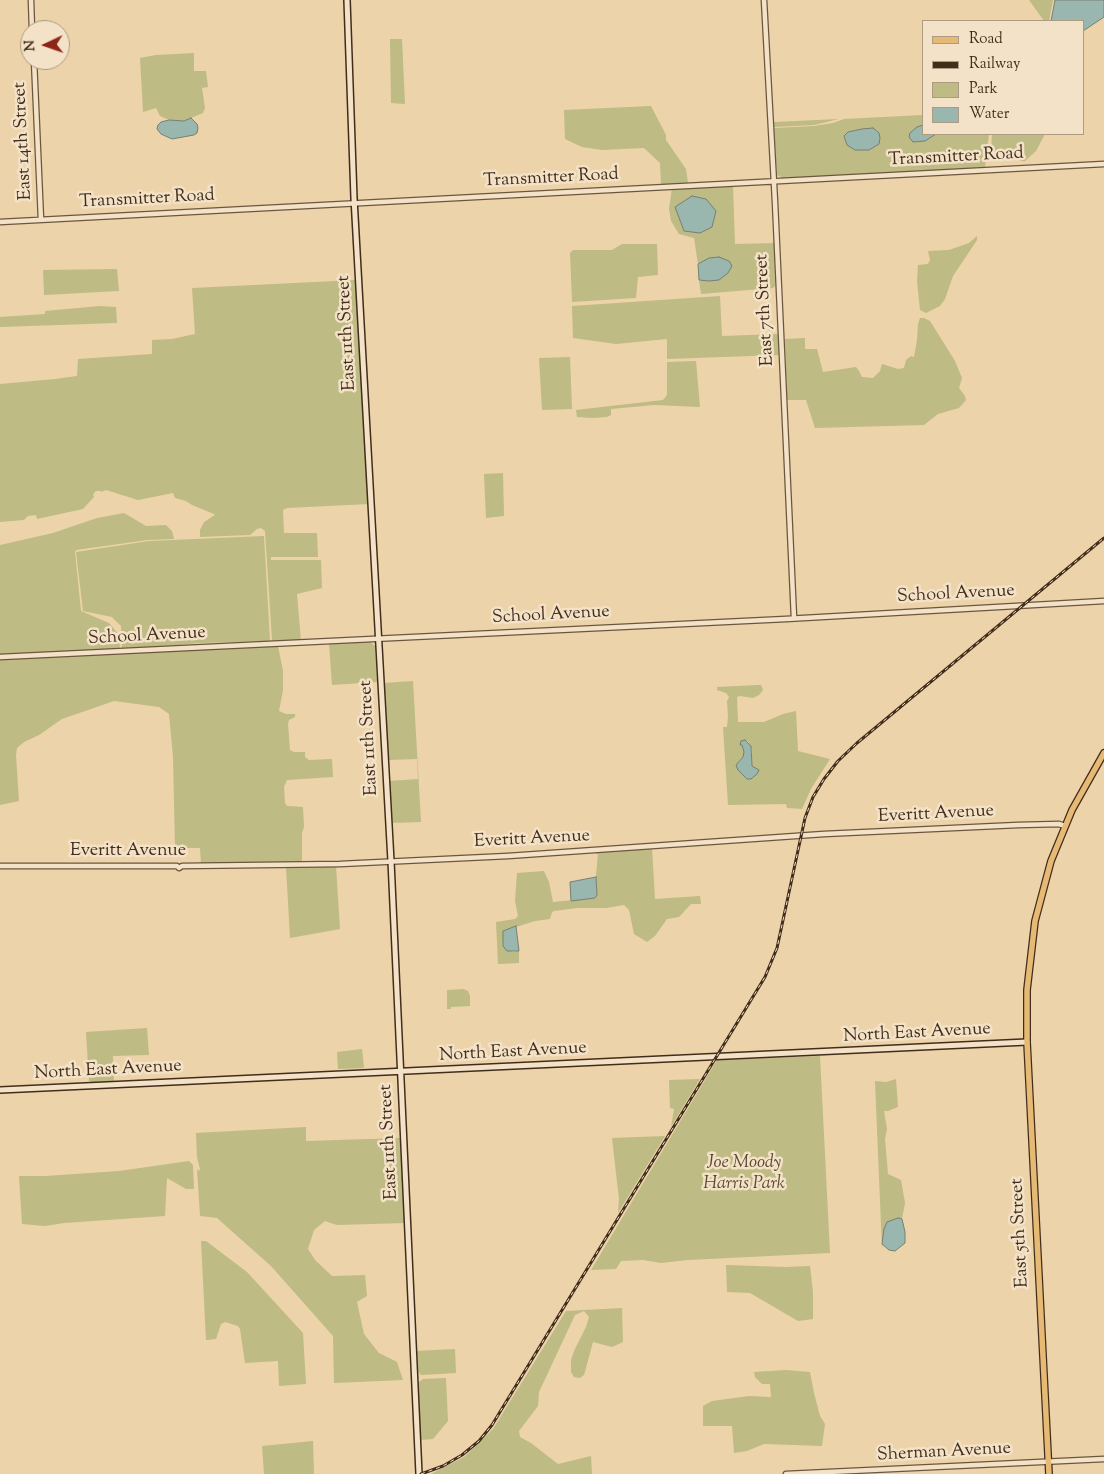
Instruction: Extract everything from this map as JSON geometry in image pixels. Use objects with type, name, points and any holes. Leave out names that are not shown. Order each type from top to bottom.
[{"type":"main road","name":"East 11th Street","points":[[347,0],[355,203],[391,861],[419,1474]]},
{"type":"main road","name":"East 5th Street","points":[[1049,1474],[1027,1042],[1027,990],[1030,952],[1036,916],[1051,861],[1080,794],[1104,753]]},
{"type":"main road","name":"North East Avenue","points":[[0,1090],[1027,1042]]},
{"type":"street","points":[[31,0],[32,20]]},
{"type":"street","name":"East 7th Street","points":[[764,0],[794,618]]},
{"type":"street","name":"East 14th Street","points":[[34,70],[41,220]]},
{"type":"street","name":"Transmitter Road","points":[[0,222],[1104,164]]},
{"type":"street","name":"School Avenue","points":[[0,657],[1104,601]]},
{"type":"street","name":"Everitt Avenue","points":[[0,866],[177,866],[179,868],[182,866],[260,866],[508,856],[824,834],[1018,824],[1059,824],[1065,826]]},
{"type":"street","name":"Sherman Avenue","points":[[786,1474],[1104,1459]]},
{"type":"green space","points":[[1029,0],[1053,0],[1049,20],[1043,20]]},
{"type":"green space","points":[[390,39],[402,39],[405,104],[391,103]]},
{"type":"green space","points":[[194,53],[194,71],[206,71],[208,87],[202,88],[205,108],[203,113],[184,121],[169,120],[160,116],[156,108],[143,112],[140,58],[156,55]]},
{"type":"green space","points":[[651,106],[666,135],[666,140],[686,169],[688,183],[661,185],[660,163],[644,148],[602,150],[582,147],[565,139],[564,110]]},
{"type":"green space","points":[[922,115],[922,135],[989,135],[985,167],[812,177],[783,178],[777,175],[774,128],[814,126],[844,119]]},
{"type":"green space","points":[[839,119],[814,125],[774,127],[774,122]]},
{"type":"green space","points":[[992,135],[1044,135],[1036,151],[1025,161],[1020,161],[1019,151],[991,152]]},
{"type":"green space","points":[[733,186],[735,244],[774,243],[775,286],[773,288],[701,294],[699,280],[702,281],[702,262],[698,264],[694,238],[679,234],[671,221],[669,209],[672,188]]},
{"type":"green space","points":[[977,236],[977,240],[953,276],[945,299],[940,306],[926,313],[920,310],[917,281],[918,265],[928,264],[930,260],[928,251],[949,250],[969,243]]},
{"type":"green space","points":[[622,244],[657,244],[658,275],[638,277],[636,298],[572,302],[570,253],[573,250],[612,250]]},
{"type":"green space","points":[[117,269],[119,291],[44,295],[43,270]]},
{"type":"green space","points":[[356,280],[369,504],[287,508],[283,510],[284,533],[317,533],[318,557],[271,557],[271,560],[321,560],[322,588],[297,594],[301,641],[270,642],[272,640],[265,531],[261,528],[250,535],[200,537],[200,530],[204,522],[215,515],[186,501],[175,498],[173,493],[138,500],[106,490],[96,491],[93,494],[94,497],[83,509],[37,519],[36,515],[28,516],[24,520],[0,522],[0,384],[77,376],[78,359],[152,354],[152,340],[172,339],[195,334],[192,288]]},
{"type":"green space","points":[[720,296],[722,336],[778,334],[779,355],[667,359],[667,339],[616,344],[573,338],[572,306]]},
{"type":"green space","points":[[100,306],[116,307],[117,323],[0,327],[0,317],[45,314],[45,311]]},
{"type":"green space","points":[[920,318],[930,321],[955,361],[962,378],[959,388],[966,400],[959,408],[938,414],[924,425],[815,428],[806,400],[787,400],[785,339],[805,338],[805,349],[817,349],[823,372],[856,367],[862,377],[873,378],[880,371],[882,364],[898,369],[904,368],[906,360],[911,356],[914,357]]},
{"type":"green space","points":[[570,357],[572,409],[542,410],[539,358]]},
{"type":"green space","points":[[696,361],[700,407],[654,405],[611,409],[611,415],[607,417],[577,417],[576,410],[663,400],[667,395],[667,362]]},
{"type":"green space","points":[[503,473],[504,516],[486,518],[484,474]]},
{"type":"green space","points":[[124,513],[146,526],[166,525],[172,531],[174,539],[148,540],[76,550],[75,552],[81,611],[109,623],[119,635],[120,650],[0,656],[0,545],[53,533],[97,518]]},
{"type":"green space","points":[[264,536],[270,641],[200,643],[122,650],[121,626],[112,617],[83,611],[76,552],[149,541]]},
{"type":"green space","points":[[369,641],[375,646],[377,682],[332,685],[329,643]]},
{"type":"green space","points":[[278,646],[283,671],[283,690],[279,711],[286,714],[295,714],[295,717],[289,720],[288,724],[290,750],[305,752],[305,757],[309,760],[332,759],[333,777],[287,780],[284,787],[285,803],[287,806],[303,807],[302,863],[201,864],[200,848],[175,848],[173,757],[169,714],[159,707],[114,701],[62,719],[39,735],[24,742],[17,748],[16,755],[19,801],[0,805],[0,659]]},
{"type":"green space","points":[[413,681],[421,822],[391,823],[389,781],[418,779],[417,759],[388,760],[384,683]]},
{"type":"green space","points":[[761,685],[763,690],[753,698],[737,697],[738,722],[764,722],[796,711],[798,751],[830,759],[811,789],[802,809],[787,808],[786,804],[728,805],[723,727],[727,727],[727,701],[729,697],[726,693],[717,690],[717,687]],"holes":[[[748,741],[752,750],[752,766],[756,768],[747,779],[744,776],[739,761],[743,757],[744,752],[742,745]]]},
{"type":"green space","points":[[652,848],[655,899],[700,896],[701,904],[691,904],[679,917],[667,919],[655,936],[647,942],[634,934],[629,910],[624,905],[554,911],[550,919],[535,921],[503,931],[512,952],[519,951],[519,963],[498,964],[496,922],[515,919],[518,916],[515,901],[517,873],[544,871],[549,882],[553,902],[595,898],[597,895],[598,854],[596,854],[596,851]]},
{"type":"green space","points":[[336,866],[340,929],[290,938],[286,867]]},
{"type":"green space","points":[[463,989],[468,991],[470,1006],[447,1009],[447,990]]},
{"type":"green space","points":[[147,1028],[149,1055],[113,1056],[114,1082],[93,1083],[89,1081],[86,1032]]},
{"type":"green space","points":[[362,1049],[364,1068],[338,1069],[337,1052]]},
{"type":"green space","name":"Joe Moody Harris Park","points":[[820,1056],[830,1253],[661,1263],[643,1260],[621,1261],[616,1269],[591,1270],[717,1060]]},
{"type":"green space","points":[[700,1079],[671,1127],[674,1109],[670,1108],[669,1080]]},
{"type":"green space","points":[[896,1079],[898,1107],[884,1111],[887,1129],[885,1139],[888,1174],[901,1180],[905,1203],[902,1219],[898,1218],[883,1239],[882,1249],[875,1081],[886,1082]]},
{"type":"green space","points":[[306,1127],[306,1141],[400,1138],[405,1223],[337,1225],[325,1221],[314,1230],[308,1249],[315,1260],[332,1276],[365,1275],[367,1296],[357,1302],[364,1334],[379,1353],[397,1362],[403,1380],[334,1383],[333,1336],[271,1266],[217,1218],[200,1216],[197,1169],[199,1171],[200,1169],[197,1157],[196,1133]]},
{"type":"green space","points":[[665,1136],[618,1213],[619,1199],[612,1138]]},
{"type":"green space","points":[[189,1161],[193,1165],[194,1189],[186,1189],[167,1178],[165,1216],[45,1226],[22,1224],[19,1176],[119,1171]]},
{"type":"green space","points":[[201,1241],[206,1241],[247,1272],[303,1333],[306,1384],[279,1386],[278,1361],[245,1363],[238,1326],[225,1322],[221,1324],[216,1339],[206,1340]]},
{"type":"green space","points":[[726,1265],[810,1266],[813,1292],[813,1319],[798,1321],[750,1293],[727,1292]]},
{"type":"green space","points":[[622,1308],[623,1342],[612,1347],[593,1342],[584,1375],[580,1378],[574,1377],[571,1372],[571,1360],[589,1317],[584,1311],[575,1315],[539,1392],[538,1406],[519,1431],[520,1437],[558,1464],[591,1456],[592,1474],[431,1474],[464,1457],[493,1429],[566,1311]]},
{"type":"green space","points":[[455,1349],[456,1373],[421,1375],[417,1370],[416,1351]]},
{"type":"green space","points":[[786,1370],[810,1372],[820,1416],[825,1424],[822,1446],[764,1444],[747,1451],[734,1453],[732,1426],[703,1426],[703,1406],[712,1401],[749,1396],[771,1397],[770,1384],[762,1384],[755,1377],[754,1372]]},
{"type":"green space","points":[[446,1378],[448,1421],[433,1439],[420,1440],[418,1383],[423,1379]]},
{"type":"green space","points":[[313,1441],[314,1474],[264,1474],[262,1446]]},
{"type":"water","points":[[1055,0],[1104,0],[1104,17],[1084,30],[1084,20],[1051,20]]},
{"type":"water","points":[[191,118],[198,128],[197,133],[194,135],[172,139],[161,134],[157,129],[161,122],[169,120],[184,121]]},
{"type":"water","points":[[922,125],[922,135],[934,135],[925,141],[913,142],[909,137],[910,133]]},
{"type":"water","points":[[873,128],[879,133],[879,144],[869,150],[855,150],[847,145],[844,136],[848,132]]},
{"type":"water","points":[[692,196],[706,199],[716,211],[712,227],[700,233],[684,231],[675,207]]},
{"type":"water","points":[[719,257],[729,261],[732,266],[728,273],[719,280],[699,280],[698,264],[709,258]]},
{"type":"water","points":[[745,740],[751,746],[752,766],[759,770],[751,779],[747,779],[738,770],[736,765],[743,757],[744,752],[742,745],[740,745],[741,741]]},
{"type":"water","points":[[596,877],[597,895],[595,898],[571,901],[570,882]]},
{"type":"water","points":[[516,926],[519,951],[507,951],[503,946],[503,931]]},
{"type":"water","points":[[898,1218],[902,1219],[905,1243],[895,1251],[889,1250],[882,1244],[884,1229],[887,1222]]},
{"type":"railway","points":[[421,1474],[443,1466],[462,1455],[479,1441],[492,1425],[765,977],[777,948],[805,818],[813,797],[824,779],[838,761],[857,743],[1104,538]]}]
